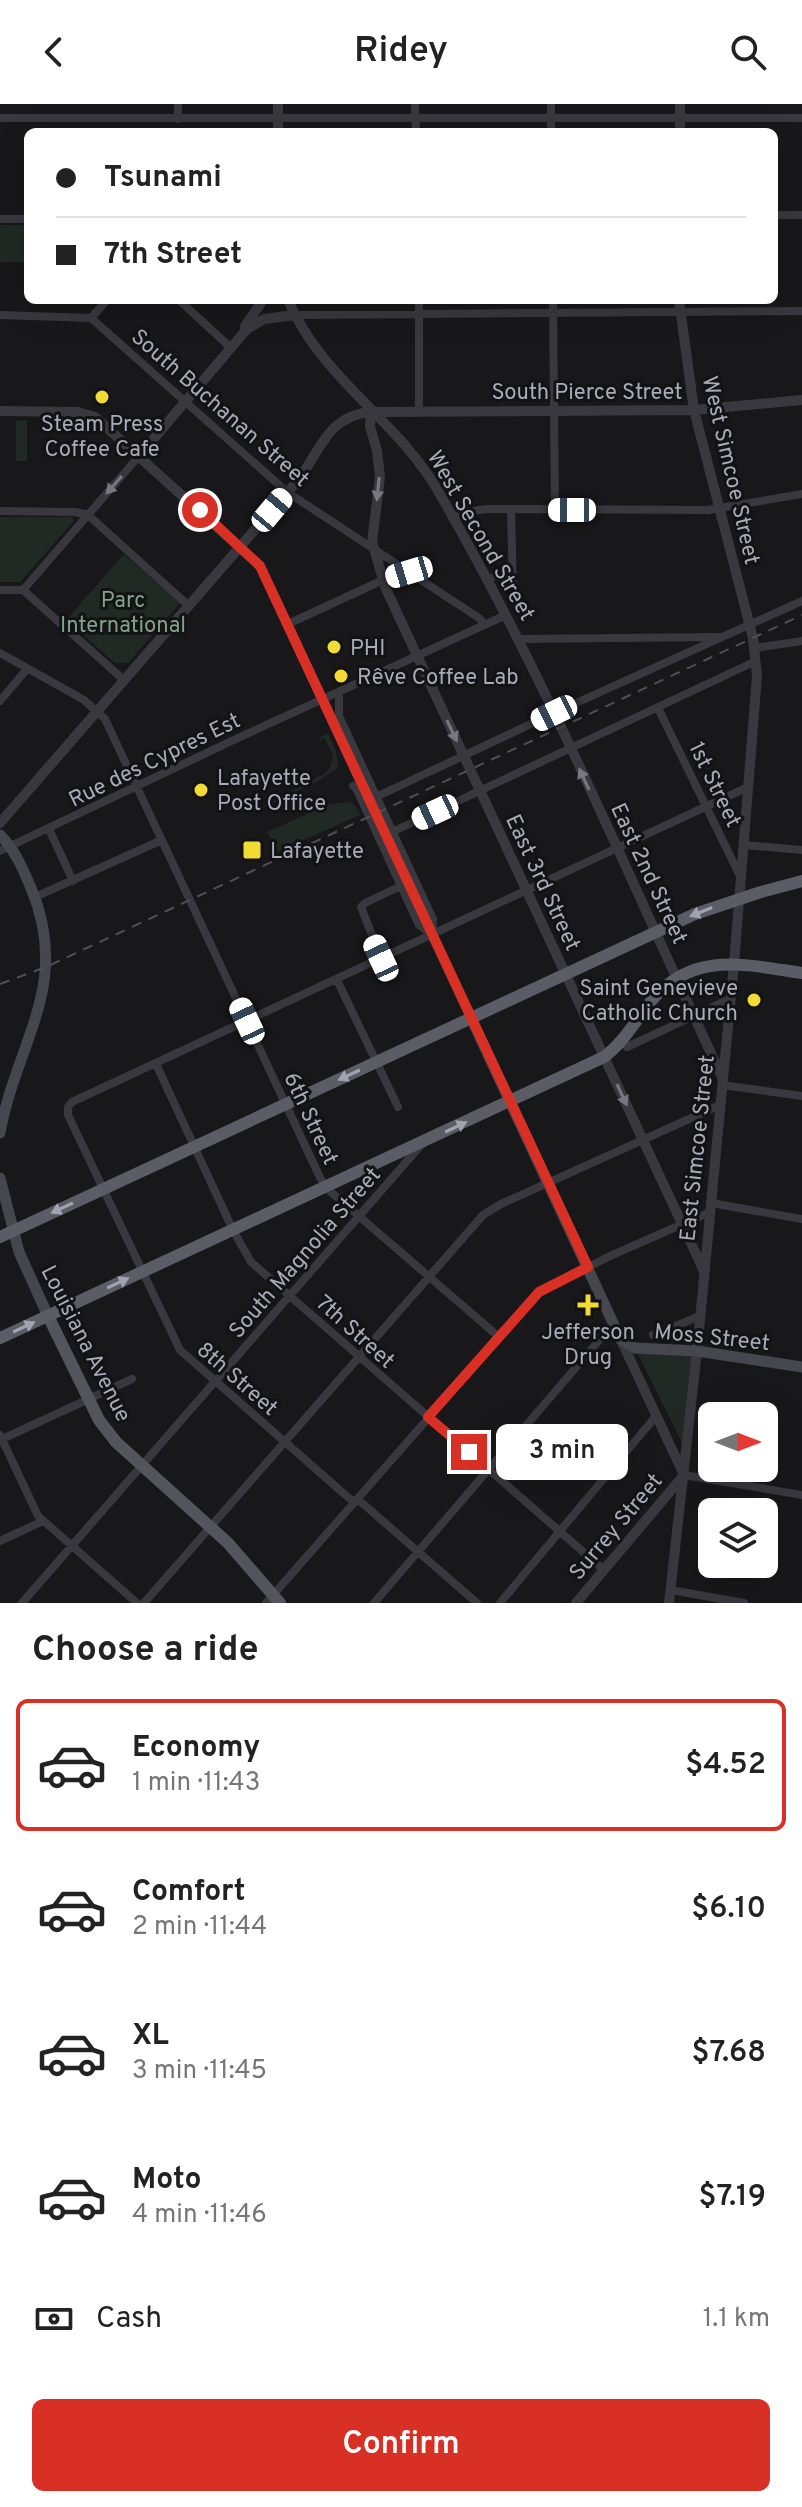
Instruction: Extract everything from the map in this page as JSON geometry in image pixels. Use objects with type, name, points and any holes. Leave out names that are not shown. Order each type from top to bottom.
[{"type":"highway","points":[[0,1237],[655,932],[739,898],[802,881]]},
{"type":"highway","points":[[0,1338],[604,1057],[622,1041],[658,993],[677,978],[699,968],[734,964],[802,973]]},
{"type":"main road","points":[[0,835],[5,849],[35,897],[45,937],[46,967],[40,1010],[5,1109],[0,1133]]},
{"type":"main road","points":[[471,1018],[621,1340]]},
{"type":"main road","name":"Louisiana Avenue","points":[[0,1178],[23,1262],[88,1398],[116,1442],[242,1558],[273,1600]]},
{"type":"main road","name":"Moss Street","points":[[621,1340],[635,1348],[697,1351],[802,1367]]},
{"type":"street","points":[[178,104],[178,119]]},
{"type":"street","points":[[278,104],[278,128]]},
{"type":"street","points":[[415,104],[416,128]]},
{"type":"street","points":[[551,104],[551,128]]},
{"type":"street","points":[[680,104],[680,128]]},
{"type":"street","points":[[0,118],[802,118]]},
{"type":"street","points":[[778,215],[802,215]]},
{"type":"street","points":[[0,219],[24,219]]},
{"type":"street","points":[[0,315],[91,318],[103,304]]},
{"type":"street","points":[[183,304],[230,347]]},
{"type":"street","points":[[23,590],[185,402],[260,304]]},
{"type":"street","name":"West Second Street","points":[[290,304],[308,338],[329,367],[418,460],[506,615],[560,729]]},
{"type":"street","points":[[419,304],[419,412]]},
{"type":"street","points":[[553,304],[555,510]]},
{"type":"street","name":"West Simcoe Street","points":[[679,304],[694,410],[755,648]]},
{"type":"street","points":[[230,347],[255,323],[274,316],[802,311]]},
{"type":"street","name":"South Buchanan Street","points":[[91,318],[287,492],[479,618],[485,625]]},
{"type":"street","name":"South Pierce Street","points":[[371,412],[694,410],[802,400]]},
{"type":"street","points":[[0,411],[89,414],[260,566],[471,1018]]},
{"type":"street","points":[[0,823],[304,473],[321,440],[333,426],[347,418],[371,412],[370,426],[380,477],[373,549]]},
{"type":"street","points":[[452,518],[476,510],[719,509],[802,494]]},
{"type":"street","points":[[511,510],[513,591]]},
{"type":"street","points":[[0,511],[75,512],[88,515],[189,606]]},
{"type":"street","name":"East 3rd Street","points":[[373,549],[383,580],[418,657],[704,1272]]},
{"type":"street","points":[[487,580],[512,568]]},
{"type":"street","points":[[288,624],[383,580],[409,572]]},
{"type":"street","points":[[0,590],[23,590],[124,680]]},
{"type":"street","points":[[376,797],[802,601]]},
{"type":"street","name":"Rue des Cypres Est","points":[[5,849],[506,615]]},
{"type":"street","points":[[518,639],[725,637]]},
{"type":"street","points":[[755,648],[802,641]]},
{"type":"street","name":"East Simcoe Street","points":[[669,1603],[734,964],[755,648]]},
{"type":"street","points":[[0,653],[98,710]]},
{"type":"street","points":[[392,832],[756,661]]},
{"type":"street","points":[[0,701],[27,669]]},
{"type":"street","points":[[339,692],[339,716],[433,919],[431,935]]},
{"type":"street","name":"1st Street","points":[[658,708],[741,877]]},
{"type":"street","name":"6th Street","points":[[98,710],[110,728],[324,1186],[499,1337]]},
{"type":"street","name":"East 2nd Street","points":[[560,729],[677,978],[722,1082]]},
{"type":"street","points":[[353,786],[419,925],[431,935]]},
{"type":"street","points":[[156,1064],[748,787]]},
{"type":"street","points":[[49,829],[73,881]]},
{"type":"street","points":[[35,897],[162,840]]},
{"type":"street","points":[[744,845],[802,850]]},
{"type":"street","points":[[381,958],[361,907],[401,886]]},
{"type":"street","points":[[337,980],[398,1107]]},
{"type":"street","points":[[627,1047],[730,999]]},
{"type":"street","name":"8th Street","points":[[156,1064],[72,1102],[68,1115],[180,1350],[350,1499],[361,1502],[477,1603]]},
{"type":"street","name":"7th Street","points":[[156,1064],[251,1262],[604,1570]]},
{"type":"street","points":[[722,1082],[802,1096]]},
{"type":"street","points":[[144,1603],[483,1215],[720,1105]]},
{"type":"street","name":"South Magnolia Street","points":[[22,1603],[424,1141]]},
{"type":"street","points":[[273,1600],[355,1500],[539,1292],[682,1225],[710,1207],[802,1219]]},
{"type":"street","points":[[653,1335],[700,1316]]},
{"type":"street","points":[[374,1603],[614,1323]]},
{"type":"street","points":[[621,1340],[684,1475],[802,1495]]},
{"type":"street","points":[[132,1379],[1,1438],[34,1510],[43,1521],[137,1603]]},
{"type":"street","points":[[500,1603],[656,1416]]},
{"type":"street","name":"Surrey Street","points":[[576,1603],[684,1475]]},
{"type":"street","points":[[0,1541],[43,1521]]},
{"type":"street","points":[[671,1590],[744,1603]]},
{"type":"green space","points":[[0,225],[24,225],[24,262],[0,262]]},
{"type":"green space","points":[[27,420],[27,461],[16,461],[16,421]]},
{"type":"green space","points":[[0,517],[72,517],[74,521],[20,582],[0,582]]},
{"type":"green space","name":"Parc International","points":[[124,554],[180,603],[128,663],[115,663],[66,620]]},
{"type":"green space","points":[[328,733],[336,751],[338,768],[244,817],[330,768],[333,756],[325,739],[322,738],[320,742],[319,739]]},
{"type":"green space","points":[[350,802],[360,815],[277,852],[267,832],[329,804]]},
{"type":"green space","points":[[638,1354],[693,1354],[682,1443]]},
{"type":"railway","points":[[0,984],[46,967],[802,615]]},
{"type":"place","name":"Steam Press Coffee Cafe","points":[[102,397]]},
{"type":"place","name":"PHI","points":[[334,647]]},
{"type":"place","name":"Rêve Coffee Lab","points":[[341,676]]},
{"type":"place","name":"Lafayette Post Office","points":[[201,790]]},
{"type":"place","name":"Lafayette","points":[[252,850]]},
{"type":"place","name":"Saint Genevieve Catholic Church","points":[[754,1000]]},
{"type":"place","name":"Jefferson Drug","points":[[588,1305]]},
{"type":"route","points":[[200,510],[260,566],[588,1267],[539,1292],[428,1417],[469,1452]]}]
